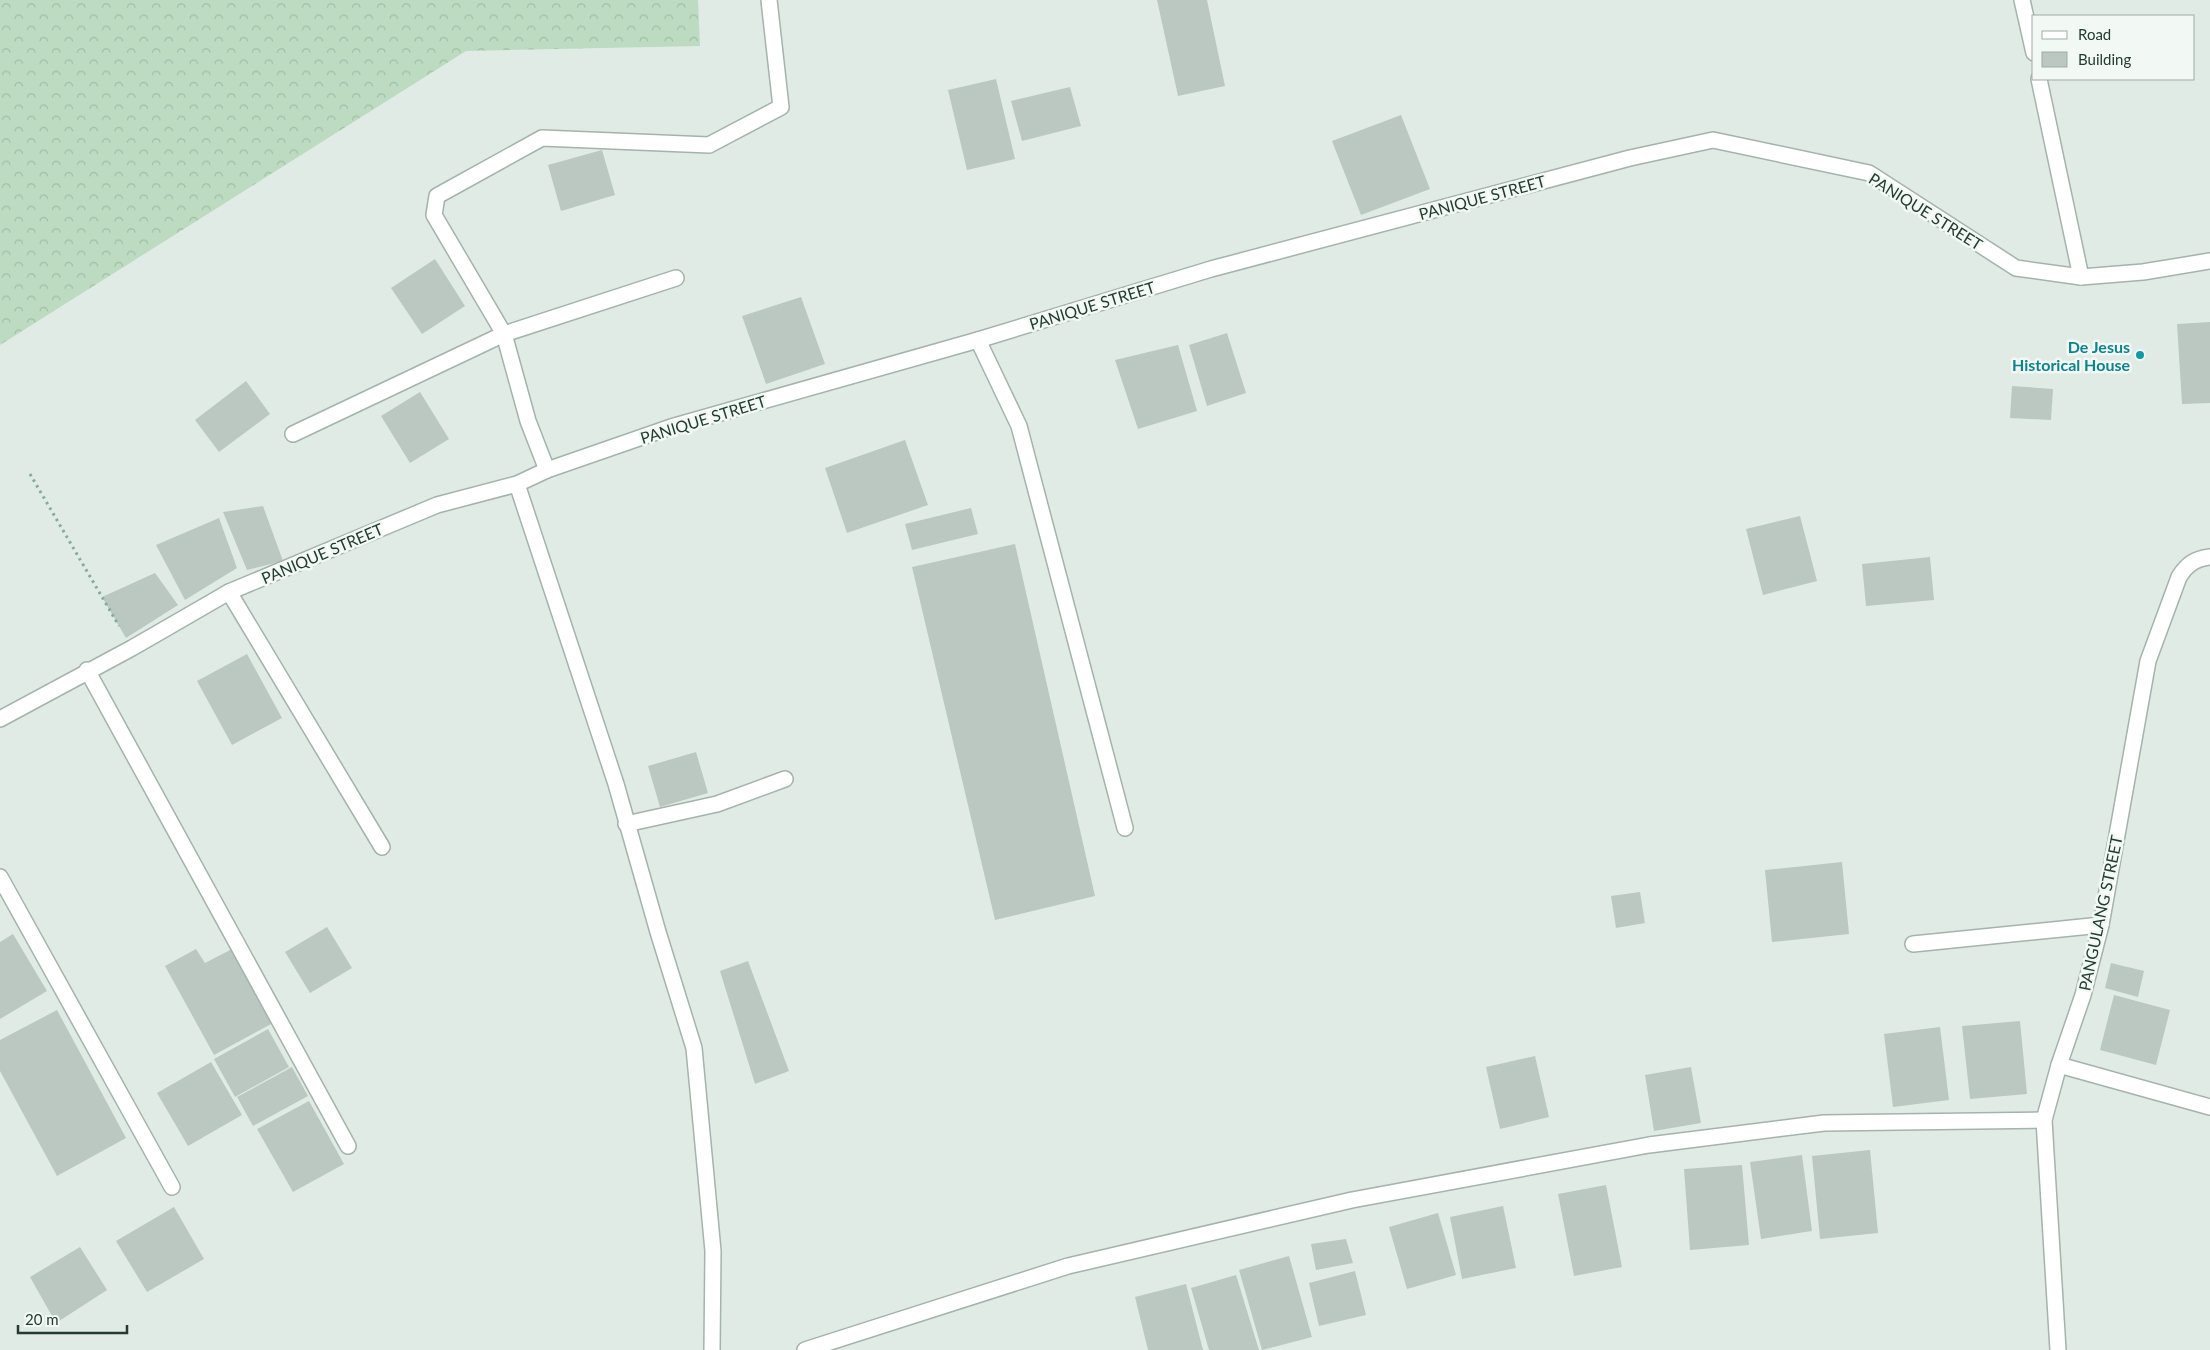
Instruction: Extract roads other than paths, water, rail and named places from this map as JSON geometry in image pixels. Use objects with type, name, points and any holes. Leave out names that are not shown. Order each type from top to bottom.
[{"type":"street","points":[[547,470],[528,421],[504,334],[434,214],[437,196],[542,138],[709,145],[781,107],[769,0]]},
{"type":"street","points":[[2022,0],[2032,44]]},
{"type":"street","points":[[2039,80],[2081,277]]},
{"type":"street","name":"PANIQUE STREET","points":[[0,719],[132,648],[229,592],[437,504],[517,484],[547,470],[671,427],[978,340],[1211,270],[1630,158],[1713,140],[1869,173],[2016,268],[2081,277],[2143,272],[2210,261]]},
{"type":"street","points":[[293,434],[504,334],[676,278]]},
{"type":"street","points":[[978,340],[1019,426],[1125,828]]},
{"type":"street","points":[[517,484],[616,784],[626,824],[694,1048],[713,1251],[712,1350]]},
{"type":"street","name":"PANGULANG STREET","points":[[2058,1350],[2044,1120],[2059,1065],[2084,994],[2101,925],[2148,661],[2186,565],[2200,558],[2210,557]]},
{"type":"street","points":[[229,592],[382,847]]},
{"type":"street","points":[[88,670],[348,1146]]},
{"type":"street","points":[[626,824],[717,804],[785,779]]},
{"type":"street","points":[[0,877],[172,1187]]},
{"type":"street","points":[[1913,944],[2101,925]]},
{"type":"street","points":[[2059,1065],[2210,1107]]},
{"type":"street","points":[[805,1350],[1086,1261],[1352,1200],[1649,1145],[1824,1123],[2044,1120]]},
{"type":"place","name":"De Jesus Historical House","points":[[2140,355]]}]
